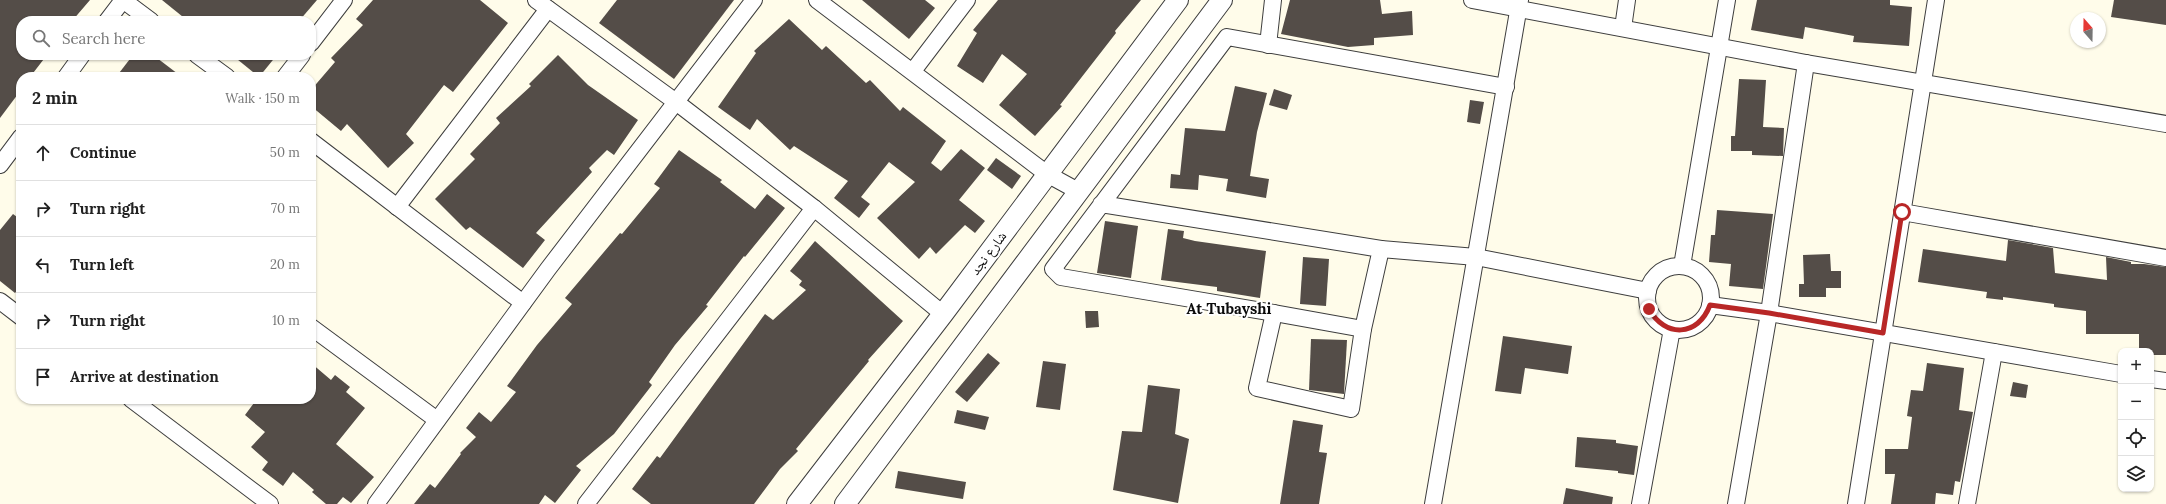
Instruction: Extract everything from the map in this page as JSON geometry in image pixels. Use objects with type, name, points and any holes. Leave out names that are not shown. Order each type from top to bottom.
[{"type":"street","points":[[111,16],[123,0],[144,16]]},
{"type":"street","points":[[316,36],[344,0]]},
{"type":"street","points":[[376,504],[523,303],[754,0]]},
{"type":"street","points":[[817,0],[913,71],[1047,174],[1078,191]]},
{"type":"street","points":[[913,71],[967,0]]},
{"type":"street","name":"شارع نجد","points":[[797,504],[943,314],[1178,0]]},
{"type":"street","points":[[846,504],[1078,191],[1222,0]]},
{"type":"street","points":[[1268,45],[1273,0]]},
{"type":"street","points":[[1472,0],[1520,4],[1622,28],[1806,63],[2166,124]]},
{"type":"street","points":[[1622,28],[1627,0]]},
{"type":"street","points":[[1682,266],[1727,0]]},
{"type":"street","points":[[1856,504],[1936,0]]},
{"type":"street","points":[[1433,504],[1520,4]]},
{"type":"street","points":[[397,207],[542,5],[676,102],[814,208],[943,314]]},
{"type":"street","points":[[1363,329],[1061,277],[1053,268],[1227,37],[1506,87]]},
{"type":"street","points":[[70,72],[78,60]]},
{"type":"street","points":[[204,60],[220,72]]},
{"type":"street","points":[[289,72],[298,60]]},
{"type":"street","points":[[1736,504],[1769,313],[1806,63]]},
{"type":"street","points":[[0,166],[16,144]]},
{"type":"street","points":[[316,145],[523,303]]},
{"type":"street","points":[[1101,204],[1381,249],[1476,257],[1648,291]]},
{"type":"street","points":[[586,504],[814,208]]},
{"type":"street","points":[[1902,212],[2166,258]]},
{"type":"street","points":[[1274,313],[1257,388],[1351,409],[1363,329],[1381,249]]},
{"type":"street","points":[[1682,266],[1699,273],[1705,280],[1712,296],[1704,318],[1694,326],[1686,329],[1672,329],[1660,323],[1654,317],[1648,300],[1648,291],[1657,275],[1673,267],[1682,266]]},
{"type":"street","points":[[0,301],[16,313]]},
{"type":"street","points":[[1710,305],[1769,313],[2118,373]]},
{"type":"street","points":[[1640,504],[1672,329]]},
{"type":"street","points":[[316,330],[437,420]]},
{"type":"street","points":[[1967,504],[1994,352]]},
{"type":"street","points":[[2154,379],[2166,381]]},
{"type":"street","points":[[137,404],[270,504]]},
{"type":"building","points":[[0,0],[90,0],[76,16],[16,16],[16,60],[43,60],[34,72],[16,72],[16,97],[0,118]]},
{"type":"building","points":[[162,0],[317,0],[303,16],[182,16]]},
{"type":"building","points":[[373,0],[480,0],[508,23],[453,92],[444,85],[406,134],[414,143],[388,168],[347,124],[341,131],[316,110],[316,84],[335,62],[331,58],[363,25],[356,19]]},
{"type":"building","points":[[617,0],[734,0],[674,79],[599,23]]},
{"type":"building","points":[[862,0],[925,0],[935,8],[909,39]]},
{"type":"building","points":[[998,0],[1141,0],[1115,31],[1116,33],[1060,105],[1062,106],[1035,136],[999,105],[1027,74],[1002,54],[983,83],[957,66],[977,33],[973,30]]},
{"type":"building","points":[[1290,0],[1380,0],[1382,14],[1412,11],[1413,35],[1374,38],[1374,45],[1348,47],[1281,34]]},
{"type":"building","points":[[1757,0],[1890,0],[1890,5],[1912,7],[1909,46],[1853,42],[1854,36],[1805,27],[1803,39],[1751,30]]},
{"type":"building","points":[[2114,0],[2166,0],[2166,25],[2111,17]]},
{"type":"building","points":[[789,19],[822,50],[826,46],[866,83],[870,80],[900,111],[903,107],[946,141],[931,163],[941,171],[961,149],[985,168],[959,200],[985,221],[975,233],[965,225],[936,254],[930,247],[919,259],[877,218],[915,182],[889,162],[861,197],[870,204],[859,218],[834,198],[848,181],[794,146],[790,150],[757,119],[750,130],[718,107],[756,53],[754,51]]},
{"type":"building","points":[[558,55],[588,85],[638,120],[614,155],[607,150],[589,168],[592,172],[536,233],[545,240],[523,268],[470,227],[466,230],[435,199],[475,159],[470,154],[500,123],[496,118],[531,86],[529,84]]},
{"type":"building","points":[[129,60],[160,60],[175,72],[120,72]]},
{"type":"building","points":[[238,60],[273,60],[263,72],[253,72]]},
{"type":"building","points":[[1739,79],[1766,80],[1763,127],[1784,128],[1783,156],[1752,155],[1752,151],[1731,151],[1731,136],[1735,136]]},
{"type":"building","points":[[1235,86],[1267,93],[1257,132],[1250,176],[1269,179],[1266,198],[1226,191],[1228,179],[1199,175],[1198,190],[1170,188],[1171,174],[1180,175],[1185,128],[1225,131]]},
{"type":"building","points":[[1274,89],[1292,95],[1287,110],[1269,105]]},
{"type":"building","points":[[1470,100],[1484,102],[1480,124],[1467,122]]},
{"type":"building","points":[[679,150],[722,180],[720,182],[755,209],[767,194],[785,208],[745,257],[744,256],[706,305],[708,306],[675,345],[649,382],[652,385],[614,434],[576,466],[581,470],[555,503],[545,495],[539,504],[414,504],[430,484],[435,488],[461,454],[460,453],[476,437],[466,428],[479,412],[491,422],[516,392],[507,386],[537,345],[572,304],[565,298],[620,233],[622,234],[660,188],[654,184]]},
{"type":"building","points":[[996,158],[1021,176],[1012,189],[987,170]]},
{"type":"building","points":[[1717,210],[1773,214],[1763,289],[1729,286],[1731,264],[1709,262],[1711,235],[1715,235]]},
{"type":"building","points":[[13,214],[16,216],[15,293],[0,281],[0,230]]},
{"type":"building","points":[[1105,221],[1138,226],[1131,278],[1097,273]]},
{"type":"building","points":[[1168,229],[1184,231],[1183,238],[1195,241],[1266,251],[1260,298],[1217,291],[1217,287],[1161,280]]},
{"type":"building","points":[[2008,240],[2053,248],[2055,273],[2107,280],[2106,257],[2131,262],[2131,264],[2166,267],[2166,355],[2154,355],[2154,348],[2139,348],[2139,334],[2086,334],[2086,311],[2054,307],[2054,304],[2003,297],[2003,300],[1986,298],[1987,292],[1918,282],[1923,249],[2006,261]]},
{"type":"building","points":[[815,241],[903,321],[868,360],[869,361],[796,449],[798,451],[780,469],[754,504],[651,504],[632,489],[657,456],[660,458],[765,314],[773,320],[806,290],[799,285],[802,281],[790,271]]},
{"type":"building","points":[[1830,254],[1831,271],[1841,271],[1841,288],[1826,288],[1826,297],[1799,297],[1799,284],[1804,284],[1803,255]]},
{"type":"building","points":[[1303,257],[1329,259],[1326,306],[1300,304]]},
{"type":"building","points":[[1085,311],[1098,311],[1099,327],[1086,328]]},
{"type":"building","points":[[1503,336],[1572,346],[1568,374],[1525,368],[1521,394],[1495,391]]},
{"type":"building","points":[[1311,339],[1347,340],[1344,394],[1309,390]]},
{"type":"building","points":[[988,353],[1000,363],[967,402],[955,392]]},
{"type":"building","points":[[1043,361],[1066,364],[1060,410],[1036,407]]},
{"type":"building","points":[[1927,363],[1964,368],[1959,410],[1973,412],[1960,482],[1955,481],[1953,495],[1936,493],[1935,504],[1891,504],[1895,474],[1885,474],[1885,449],[1908,449],[1912,417],[1907,416],[1911,390],[1923,391]]},
{"type":"building","points":[[316,367],[331,380],[335,375],[350,387],[346,392],[365,408],[336,444],[374,477],[351,503],[343,497],[337,504],[326,504],[312,492],[314,490],[293,472],[283,486],[262,470],[268,462],[251,447],[265,432],[245,415],[253,404],[316,404]]},
{"type":"building","points":[[2013,382],[2028,385],[2026,398],[2010,396]]},
{"type":"building","points":[[1148,385],[1180,389],[1175,434],[1189,439],[1178,503],[1113,490],[1122,431],[1142,432]]},
{"type":"building","points":[[957,410],[989,417],[985,430],[954,423]]},
{"type":"building","points":[[1293,420],[1323,425],[1319,452],[1327,453],[1319,504],[1280,504]]},
{"type":"building","points":[[1577,437],[1616,440],[1616,443],[1638,446],[1634,475],[1618,473],[1618,471],[1575,467]]},
{"type":"building","points":[[898,471],[966,482],[963,499],[895,488]]},
{"type":"building","points":[[1566,488],[1613,497],[1612,504],[1563,504]]},
{"type":"district","name":"At Tubayshi","points":[[1229,309]]},
{"type":"route","points":[[1649,309],[1660,323],[1668,328],[1676,330],[1686,329],[1702,321],[1707,314],[1710,305],[1769,313],[1883,333],[1902,212]]}]
